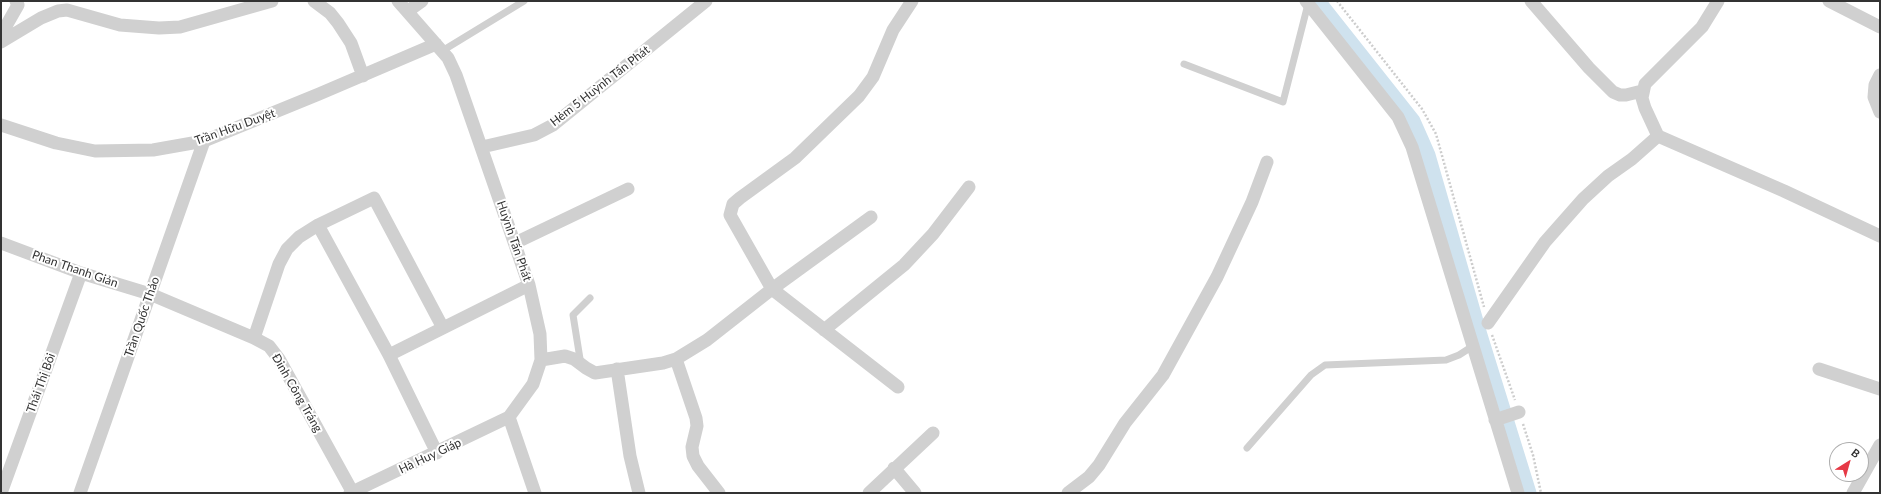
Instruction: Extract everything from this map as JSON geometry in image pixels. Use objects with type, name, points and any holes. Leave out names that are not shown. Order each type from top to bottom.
[{"type":"street","points":[[3,36],[18,5],[16,1]]},
{"type":"street","points":[[3,36],[58,11],[67,10],[120,25],[159,28],[180,27],[272,1]]},
{"type":"street","points":[[314,1],[330,13],[338,23],[350,43],[363,76]]},
{"type":"street","name":"Huỳnh Tấn Phát","points":[[398,1],[439,48],[456,75],[529,285],[540,334],[541,360],[533,384],[509,417]]},
{"type":"street","points":[[408,11],[422,1]]},
{"type":"street","name":"Hẻm 5 Huỳnh Tấn Phát","points":[[482,147],[534,135],[553,125],[706,1]]},
{"type":"street","points":[[898,386],[772,289],[730,215],[731,210],[740,198],[796,158],[859,96],[873,77],[893,30],[912,1]]},
{"type":"street","points":[[1531,1],[1589,68],[1613,92],[1620,95],[1626,95],[1642,91]]},
{"type":"street","points":[[1718,1],[1702,27],[1645,84],[1642,91],[1645,108],[1658,136],[1784,191],[1880,236]]},
{"type":"street","points":[[1829,1],[1880,27]]},
{"type":"street","points":[[1307,2],[1398,117],[1412,147],[1518,493]]},
{"type":"street","name":"Trần Hữu Duyệt","points":[[1,125],[56,143],[96,151],[153,150],[204,141],[363,76],[439,48]]},
{"type":"street","points":[[1880,75],[1875,85],[1874,97],[1880,112]]},
{"type":"street","points":[[1488,323],[1545,242],[1583,199],[1608,176],[1632,159],[1658,136]]},
{"type":"street","name":"Trần Quốc Thảo","points":[[80,493],[204,141]]},
{"type":"street","points":[[1068,493],[1089,477],[1099,465],[1125,423],[1163,375],[1217,277],[1252,202],[1267,162]]},
{"type":"street","points":[[824,330],[904,265],[933,234],[969,187]]},
{"type":"street","points":[[515,243],[628,189]]},
{"type":"street","points":[[254,338],[279,264],[287,249],[299,237],[318,225],[374,198],[442,328]]},
{"type":"street","points":[[541,360],[565,356],[574,359],[595,373],[663,363],[676,359],[707,340],[772,289],[871,218]]},
{"type":"street","points":[[318,225],[389,355],[437,453]]},
{"type":"street","name":"Phan Thanh Giản","points":[[1,243],[81,273],[150,294]]},
{"type":"street","name":"Thái Thị Bôi","points":[[1,493],[81,273]]},
{"type":"street","points":[[389,355],[529,285]]},
{"type":"street","name":"Đinh Công Tráng","points":[[150,294],[254,338],[269,346],[280,358],[352,493]]},
{"type":"street","points":[[676,359],[696,418],[697,426],[692,447],[693,456],[698,466],[719,493]]},
{"type":"street","points":[[617,370],[630,456],[639,493]]},
{"type":"street","points":[[1819,370],[1880,389]]},
{"type":"street","points":[[1495,420],[1519,412]]},
{"type":"street","points":[[509,417],[536,493]]},
{"type":"street","name":"Hà Huy Giáp","points":[[352,493],[509,417]]},
{"type":"street","points":[[869,493],[933,433]]},
{"type":"street","points":[[1853,493],[1880,445]]},
{"type":"street","points":[[894,468],[915,493]]},
{"type":"lane","points":[[439,48],[524,1]]},
{"type":"lane","points":[[1184,64],[1282,102],[1307,2]]},
{"type":"lane","points":[[582,365],[573,315],[590,298]]},
{"type":"lane","points":[[1247,448],[1311,375],[1325,365],[1446,360],[1459,355],[1472,346]]},
{"type":"path","points":[[1337,1],[1422,109],[1436,134],[1488,323],[1533,455],[1541,493]]},
{"type":"waterway","points":[[1318,1],[1413,121],[1428,155],[1480,335],[1529,493]]}]
